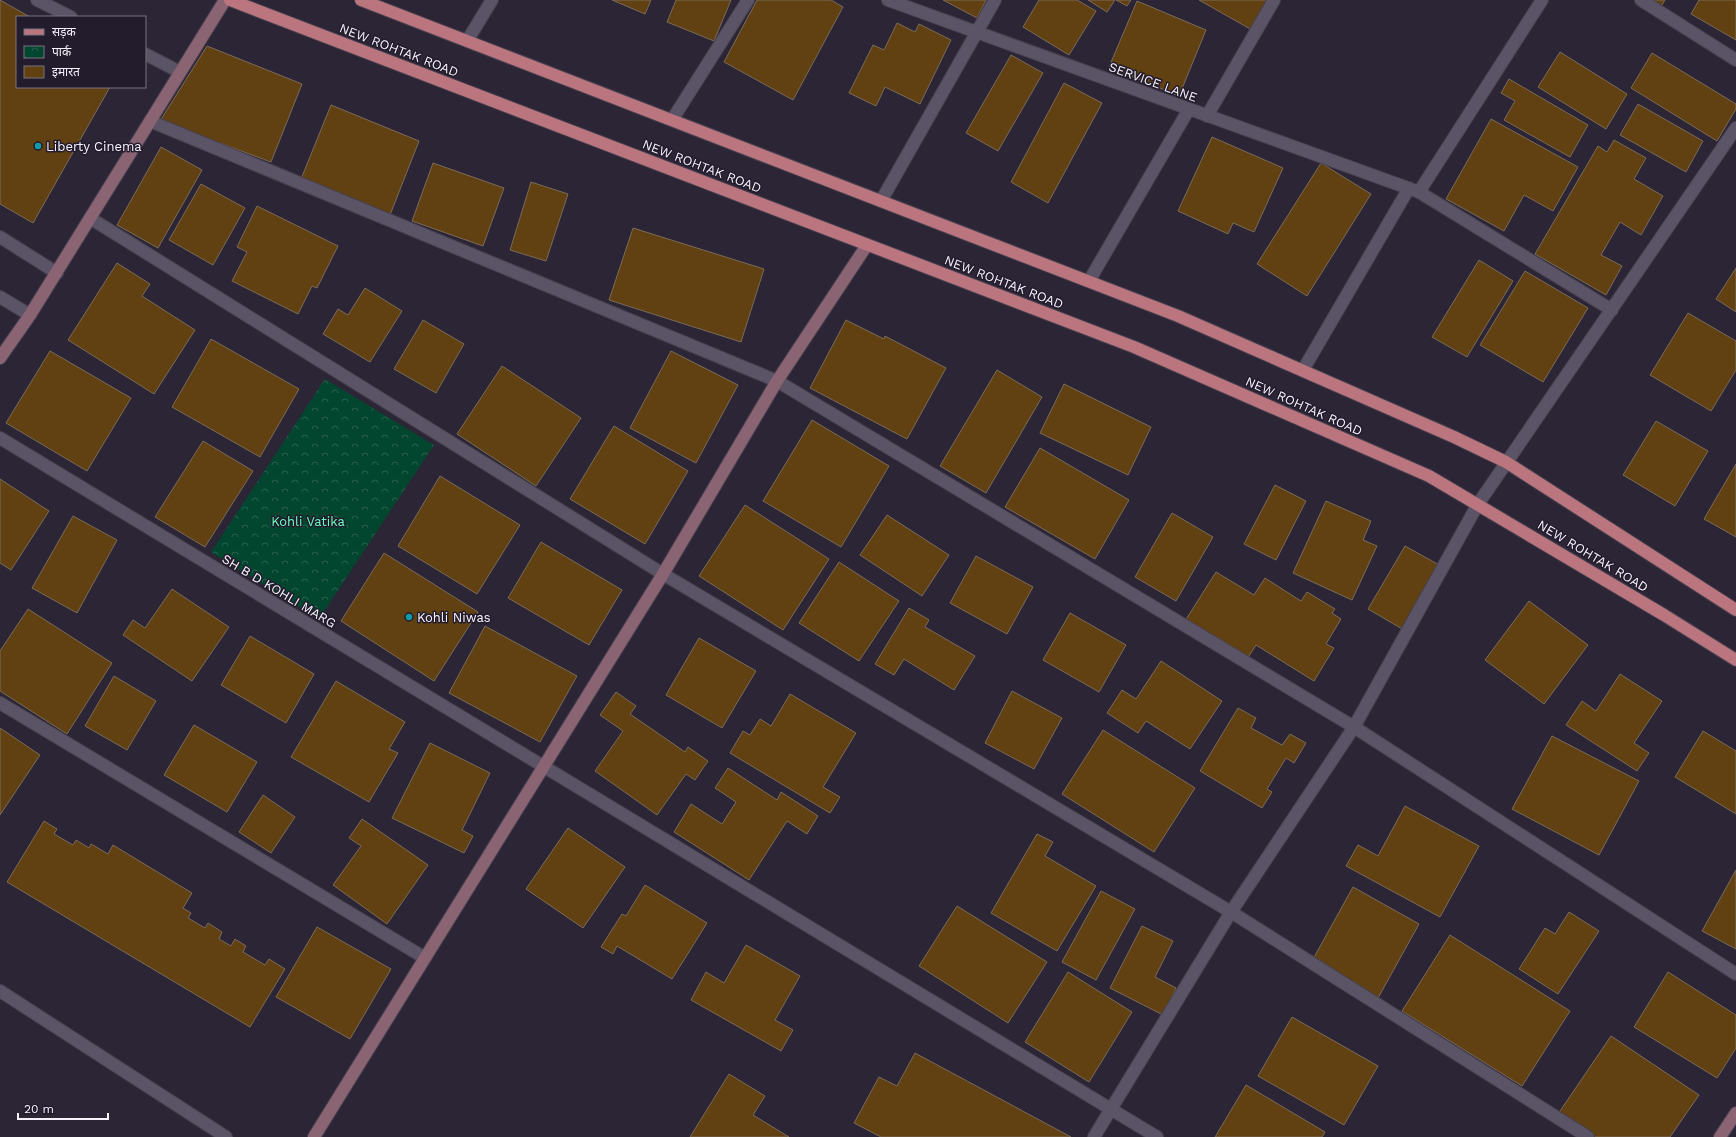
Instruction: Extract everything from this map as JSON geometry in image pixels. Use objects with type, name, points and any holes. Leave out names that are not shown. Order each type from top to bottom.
[{"type":"main road","name":"NEW ROHTAK ROAD","points":[[230,0],[1134,347],[1429,476],[1736,660]]},
{"type":"main road","points":[[360,0],[1089,281],[1178,316],[1303,370],[1454,437],[1506,462],[1736,610]]},
{"type":"street","points":[[37,0],[69,16]]},
{"type":"street","points":[[0,358],[57,273],[224,0]]},
{"type":"street","points":[[467,41],[492,0]]},
{"type":"street","points":[[672,120],[748,0]]},
{"type":"street","name":"SERVICE LANE","points":[[888,0],[1414,190],[1612,310]]},
{"type":"street","points":[[881,201],[995,0]]},
{"type":"street","points":[[1207,116],[1274,0]]},
{"type":"street","points":[[1303,370],[1414,190],[1542,0]]},
{"type":"street","points":[[1641,0],[1736,60]]},
{"type":"street","points":[[146,55],[180,72]]},
{"type":"street","points":[[1089,281],[1189,109]]},
{"type":"street","points":[[150,121],[777,381],[1354,727],[1736,974]]},
{"type":"street","points":[[1094,1137],[1231,912],[1354,727],[1478,504],[1736,128]]},
{"type":"street","points":[[90,218],[663,574],[1231,912],[1588,1137]]},
{"type":"street","points":[[0,237],[57,273]]},
{"type":"street","points":[[314,1137],[663,574],[777,381],[868,245]]},
{"type":"street","points":[[0,297],[30,315]]},
{"type":"street","name":"SH B D KOHLI MARG","points":[[0,438],[1157,1137]]},
{"type":"street","points":[[0,703],[425,958]]},
{"type":"street","points":[[0,991],[226,1137]]},
{"type":"street","points":[[1720,1137],[1736,1113]]},
{"type":"green space","name":"Kohli Vatika","points":[[325,379],[434,445],[319,619],[211,552]]},
{"type":"building","name":"Liberty Cinema","points":[[0,0],[28,16],[16,16],[16,88],[109,88],[33,223],[0,204]]},
{"type":"building","points":[[612,0],[651,0],[645,14]]},
{"type":"building","points":[[676,0],[731,0],[714,41],[667,22]]},
{"type":"building","points":[[757,0],[831,0],[843,7],[793,100],[724,62]]},
{"type":"building","points":[[943,0],[986,0],[977,18]]},
{"type":"building","points":[[1039,0],[1077,0],[1096,11],[1069,55],[1023,27]]},
{"type":"building","points":[[1088,0],[1115,0],[1107,12]]},
{"type":"building","points":[[1116,0],[1131,0],[1127,6]]},
{"type":"building","points":[[1199,0],[1270,0],[1252,30]]},
{"type":"building","points":[[1647,0],[1665,0],[1660,8]]},
{"type":"building","points":[[1699,0],[1736,0],[1736,40],[1691,14]]},
{"type":"building","points":[[1137,1],[1206,30],[1179,96],[1109,67]]},
{"type":"building","points":[[897,23],[915,32],[919,24],[951,40],[920,104],[885,87],[876,106],[849,93],[873,45],[884,50]]},
{"type":"building","points":[[207,46],[302,84],[271,162],[160,121]]},
{"type":"building","points":[[1560,52],[1627,94],[1606,129],[1538,87]]},
{"type":"building","points":[[1652,53],[1736,104],[1736,109],[1717,141],[1631,88]]},
{"type":"building","points":[[1011,55],[1043,73],[998,151],[966,133]]},
{"type":"building","points":[[1509,79],[1588,125],[1570,157],[1504,120],[1515,101],[1501,93]]},
{"type":"building","points":[[1064,83],[1102,103],[1048,203],[1011,182]]},
{"type":"building","points":[[1638,104],[1703,141],[1686,172],[1620,135]]},
{"type":"building","points":[[331,105],[419,141],[390,215],[301,179]]},
{"type":"building","points":[[1491,119],[1578,167],[1553,211],[1524,195],[1504,231],[1446,199]]},
{"type":"building","points":[[1212,137],[1283,168],[1254,232],[1233,223],[1228,234],[1178,211]]},
{"type":"building","points":[[1614,140],[1646,158],[1634,179],[1663,196],[1641,235],[1620,222],[1601,255],[1622,266],[1606,295],[1535,254],[1598,146],[1607,152]]},
{"type":"building","points":[[161,147],[202,170],[158,248],[117,225]]},
{"type":"building","points":[[433,163],[504,188],[483,246],[412,221]]},
{"type":"building","points":[[1321,163],[1371,194],[1307,296],[1257,264]]},
{"type":"building","points":[[531,182],[568,194],[546,261],[510,250]]},
{"type":"building","points":[[201,184],[245,208],[213,265],[169,240]]},
{"type":"building","points":[[257,206],[338,246],[317,288],[312,286],[298,314],[232,281],[247,252],[237,247]]},
{"type":"building","points":[[633,228],[764,269],[741,342],[609,300]]},
{"type":"building","points":[[1479,260],[1513,281],[1467,357],[1432,337]]},
{"type":"building","points":[[117,263],[150,284],[142,296],[195,330],[154,394],[68,340]]},
{"type":"building","points":[[1736,268],[1736,312],[1716,299]]},
{"type":"building","points":[[1525,271],[1588,308],[1543,382],[1480,345]]},
{"type":"building","points":[[365,288],[402,311],[370,362],[323,334],[338,309],[348,315]]},
{"type":"building","points":[[1688,313],[1736,341],[1736,370],[1711,411],[1650,375]]},
{"type":"building","points":[[423,320],[464,344],[436,393],[394,369]]},
{"type":"building","points":[[846,320],[884,339],[885,336],[946,368],[907,439],[810,388]]},
{"type":"building","points":[[211,339],[299,389],[260,457],[172,407]]},
{"type":"building","points":[[50,351],[131,398],[87,471],[6,423]]},
{"type":"building","points":[[671,351],[738,385],[696,463],[630,428]]},
{"type":"building","points":[[502,366],[581,418],[536,486],[457,434]]},
{"type":"building","points":[[997,370],[1042,397],[986,493],[940,466]]},
{"type":"building","points":[[1064,384],[1151,427],[1128,475],[1040,433]]},
{"type":"building","points":[[812,420],[889,466],[841,547],[763,501]]},
{"type":"building","points":[[1656,421],[1708,451],[1675,506],[1623,475]]},
{"type":"building","points":[[614,426],[688,471],[645,544],[570,499]]},
{"type":"building","points":[[203,441],[253,471],[205,547],[155,517]]},
{"type":"building","points":[[1040,448],[1129,500],[1095,559],[1005,507]]},
{"type":"building","points":[[1736,464],[1736,537],[1704,519]]},
{"type":"building","points":[[440,476],[520,525],[477,594],[398,546]]},
{"type":"building","points":[[0,479],[49,511],[11,570],[0,563]]},
{"type":"building","points":[[1275,485],[1306,501],[1276,560],[1244,544]]},
{"type":"building","points":[[1326,501],[1371,521],[1363,540],[1377,546],[1352,600],[1293,573]]},
{"type":"building","points":[[745,505],[829,559],[783,630],[699,576]]},
{"type":"building","points":[[1172,513],[1213,537],[1176,601],[1135,577]]},
{"type":"building","points":[[887,515],[949,555],[922,596],[860,555]]},
{"type":"building","points":[[73,516],[117,540],[77,613],[32,588]]},
{"type":"building","points":[[541,542],[622,590],[589,645],[508,598]]},
{"type":"building","points":[[1405,546],[1441,566],[1404,630],[1368,609]]},
{"type":"building","name":"Kohli Niwas","points":[[384,553],[478,612],[434,681],[341,621]]},
{"type":"building","points":[[976,556],[1033,587],[1007,634],[950,603]]},
{"type":"building","points":[[839,562],[899,601],[859,661],[799,623]]},
{"type":"building","points":[[1216,572],[1254,595],[1265,578],[1301,601],[1307,592],[1335,609],[1332,613],[1341,619],[1326,644],[1334,648],[1314,681],[1256,645],[1247,659],[1185,621]]},
{"type":"building","points":[[172,589],[229,627],[192,681],[123,635],[133,620],[145,628]]},
{"type":"building","points":[[1529,601],[1588,645],[1544,704],[1485,660]]},
{"type":"building","points":[[909,608],[929,620],[925,627],[975,656],[954,690],[904,659],[894,675],[875,664]]},
{"type":"building","points":[[28,609],[112,663],[67,734],[0,691],[0,651]]},
{"type":"building","points":[[1070,613],[1126,645],[1099,692],[1043,660]]},
{"type":"building","points":[[485,626],[577,676],[540,742],[449,693]]},
{"type":"building","points":[[250,636],[314,674],[286,723],[221,685]]},
{"type":"building","points":[[699,638],[756,671],[722,728],[666,695]]},
{"type":"building","points":[[1161,661],[1222,701],[1190,749],[1146,721],[1138,733],[1107,713],[1122,690],[1136,699]]},
{"type":"building","points":[[1620,674],[1662,701],[1634,743],[1649,753],[1637,771],[1566,725],[1582,701],[1596,711]]},
{"type":"building","points":[[114,676],[156,701],[127,750],[85,726]]},
{"type":"building","points":[[336,681],[405,722],[389,749],[398,753],[369,802],[291,757]]},
{"type":"building","points":[[1012,691],[1062,718],[1034,769],[985,743]]},
{"type":"building","points":[[616,692],[636,706],[630,714],[685,752],[688,747],[708,761],[695,780],[686,774],[657,815],[595,771],[623,731],[600,715]]},
{"type":"building","points":[[790,694],[856,733],[823,787],[840,797],[830,813],[730,753],[743,731],[750,735],[760,719],[771,726]]},
{"type":"building","points":[[1238,708],[1256,718],[1251,728],[1282,745],[1290,734],[1306,743],[1294,763],[1286,758],[1267,789],[1272,792],[1262,808],[1200,771]]},
{"type":"building","points":[[194,725],[257,762],[227,812],[164,775]]},
{"type":"building","points":[[0,728],[40,755],[0,815]]},
{"type":"building","points":[[1103,730],[1195,788],[1154,852],[1062,794]]},
{"type":"building","points":[[1703,731],[1736,751],[1736,814],[1675,777]]},
{"type":"building","points":[[1552,736],[1639,781],[1599,855],[1512,809]]},
{"type":"building","points":[[430,743],[490,773],[462,830],[473,836],[464,853],[392,818]]},
{"type":"building","points":[[728,768],[777,800],[781,792],[818,816],[807,834],[787,821],[749,880],[674,832],[691,804],[722,824],[736,802],[715,788]]},
{"type":"building","points":[[263,795],[295,817],[271,853],[239,832]]},
{"type":"building","points":[[1405,806],[1479,846],[1440,917],[1346,866],[1358,845],[1378,856]]},
{"type":"building","points":[[362,819],[428,865],[387,924],[333,885],[361,846],[349,838]]},
{"type":"building","points":[[44,821],[57,829],[54,834],[73,845],[76,840],[89,848],[91,844],[108,854],[113,845],[192,893],[183,908],[191,913],[188,918],[205,928],[208,923],[222,932],[219,939],[231,946],[235,939],[246,946],[243,952],[265,965],[269,959],[285,969],[250,1027],[7,882]]},
{"type":"building","points":[[568,828],[625,867],[583,928],[526,889]]},
{"type":"building","points":[[1037,834],[1053,842],[1045,856],[1096,886],[1057,951],[991,913]]},
{"type":"building","points":[[1736,870],[1736,949],[1702,931]]},
{"type":"building","points":[[645,885],[707,923],[672,979],[617,946],[613,954],[601,947],[622,914],[626,916]]},
{"type":"building","points":[[1353,887],[1419,924],[1378,998],[1312,961]]},
{"type":"building","points":[[1101,891],[1135,909],[1096,980],[1062,962]]},
{"type":"building","points":[[957,906],[1047,962],[1008,1023],[919,966]]},
{"type":"building","points":[[1569,912],[1599,931],[1558,994],[1519,969],[1545,928],[1555,934]]},
{"type":"building","points":[[1142,926],[1173,941],[1155,977],[1176,988],[1163,1015],[1110,988]]},
{"type":"building","points":[[317,927],[391,969],[350,1039],[276,997]]},
{"type":"building","points":[[1450,935],[1570,1011],[1522,1086],[1402,1011]]},
{"type":"building","points":[[746,945],[800,976],[775,1020],[793,1030],[781,1051],[691,1000],[706,972],[724,983]]},
{"type":"building","points":[[1068,972],[1132,1012],[1089,1082],[1025,1042]]},
{"type":"building","points":[[1668,972],[1736,1015],[1736,1048],[1717,1078],[1634,1027]]},
{"type":"building","points":[[1292,1017],[1378,1066],[1344,1125],[1258,1076]]},
{"type":"building","points":[[1611,1036],[1699,1095],[1670,1137],[1592,1137],[1558,1114]]},
{"type":"building","points":[[915,1053],[1071,1137],[881,1137],[854,1123],[879,1077],[897,1086]]},
{"type":"building","points":[[729,1074],[765,1096],[753,1115],[789,1137],[690,1137]]},
{"type":"building","points":[[1246,1085],[1325,1132],[1322,1137],[1215,1137]]},
{"type":"place","name":"Liberty Cinema","points":[[38,146]]},
{"type":"place","name":"Kohli Niwas","points":[[409,617]]}]
